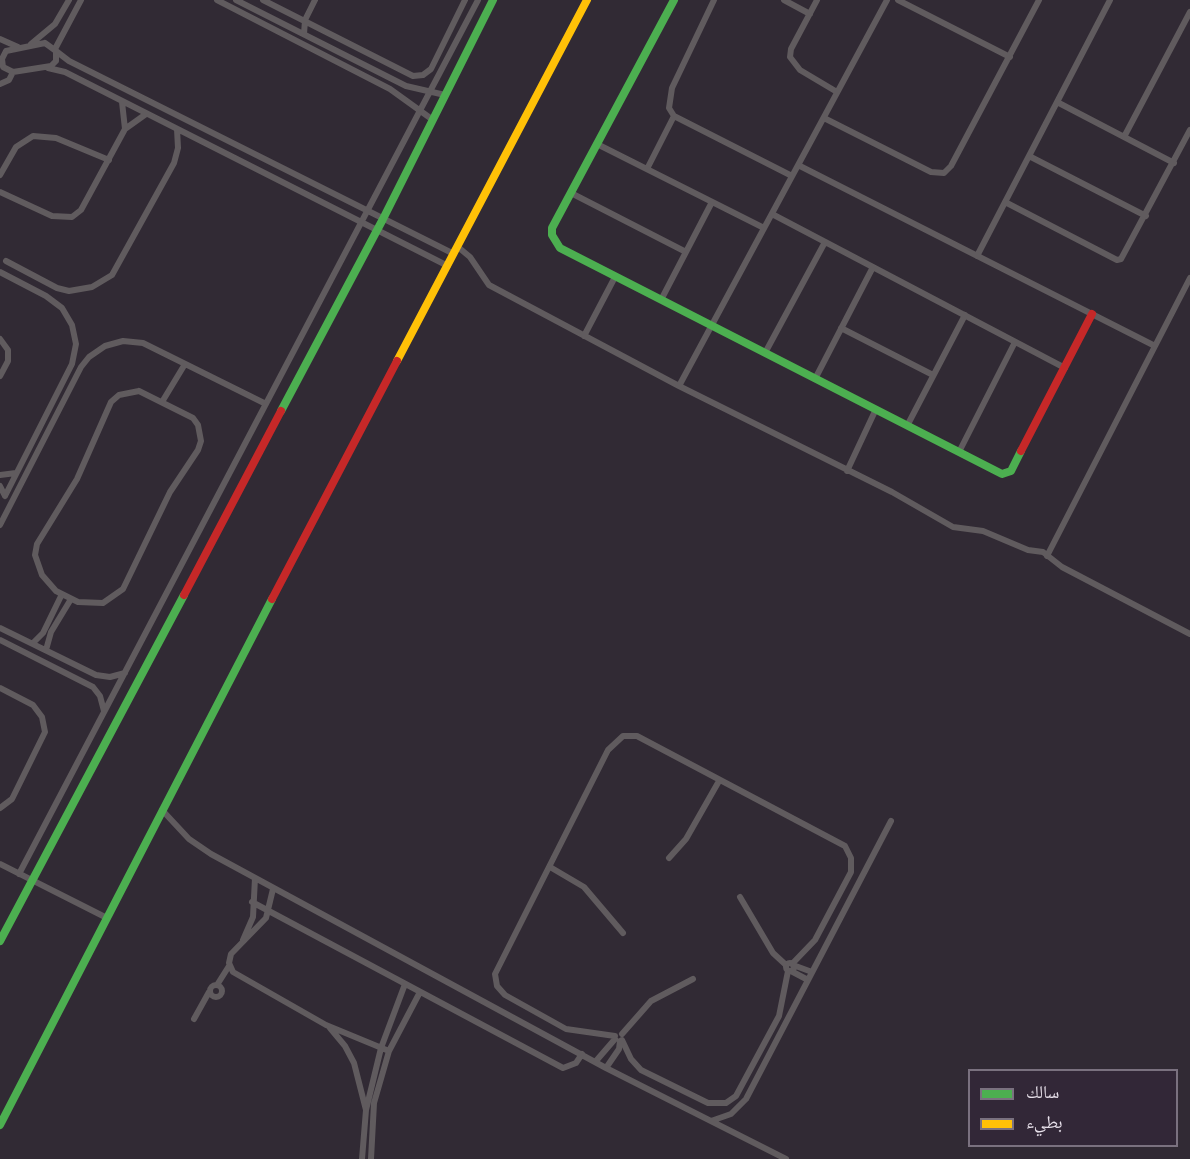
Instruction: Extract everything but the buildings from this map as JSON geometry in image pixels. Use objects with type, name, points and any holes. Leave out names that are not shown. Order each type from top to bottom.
[{"type":"street","points":[[28,46],[55,24],[69,0]]},
{"type":"street","points":[[48,68],[56,61],[55,50],[81,0]]},
{"type":"street","points":[[217,0],[400,95],[433,120]]},
{"type":"street","points":[[236,0],[406,86],[445,95]]},
{"type":"street","points":[[263,0],[408,75],[418,76],[431,69],[465,0]]},
{"type":"street","points":[[304,34],[305,20],[315,0]]},
{"type":"street","points":[[19,874],[363,224],[478,0]]},
{"type":"street","points":[[0,941],[382,219],[494,0]]},
{"type":"street","points":[[0,1125],[162,810],[587,0]]},
{"type":"street","points":[[674,0],[552,228],[554,243],[560,248],[1002,474],[1009,473],[1092,314]]},
{"type":"street","points":[[714,0],[672,88],[669,108],[674,116],[792,176]]},
{"type":"street","points":[[784,0],[810,14]]},
{"type":"street","points":[[817,0],[791,49],[790,60],[800,70],[837,92]]},
{"type":"street","points":[[679,386],[886,0]]},
{"type":"street","points":[[898,0],[1010,57]]},
{"type":"street","points":[[824,118],[931,172],[944,173],[951,166],[1038,2],[1029,0]]},
{"type":"street","points":[[977,256],[1110,0]]},
{"type":"street","points":[[1124,137],[1190,12]]},
{"type":"street","points":[[260,22],[265,14]]},
{"type":"street","points":[[288,26],[305,20]]},
{"type":"street","points":[[0,39],[19,48]]},
{"type":"street","points":[[448,266],[64,72],[48,68],[12,72],[6,69],[1,59],[9,49],[45,43],[69,61],[382,219],[470,257],[489,285],[679,386],[954,527],[982,531],[1028,550],[1040,551],[1062,567],[1190,634]]},
{"type":"street","points":[[0,84],[9,80],[12,72]]},
{"type":"street","points":[[122,102],[125,129]]},
{"type":"street","points":[[1057,102],[1174,163]]},
{"type":"street","points":[[0,192],[52,216],[72,217],[81,210],[125,129],[146,114]]},
{"type":"street","points":[[647,169],[674,116]]},
{"type":"street","points":[[6,261],[57,288],[69,291],[92,287],[112,275],[174,163],[178,148],[177,129]]},
{"type":"street","points":[[1005,202],[1116,260],[1125,256],[1190,130]]},
{"type":"street","points":[[0,175],[16,147],[33,136],[56,138],[109,160]]},
{"type":"street","points":[[597,144],[764,228]]},
{"type":"street","points":[[1029,156],[1146,216]]},
{"type":"street","points":[[798,165],[1155,346]]},
{"type":"street","points":[[275,179],[280,167]]},
{"type":"street","points":[[571,193],[686,252]]},
{"type":"street","points":[[661,300],[712,202]]},
{"type":"street","points":[[772,214],[1065,368]]},
{"type":"street","points":[[765,353],[825,242]]},
{"type":"street","points":[[815,379],[873,267]]},
{"type":"street","points":[[0,272],[46,296],[62,308],[72,325],[76,344],[72,364],[4,496],[0,486]]},
{"type":"street","points":[[584,336],[615,277]]},
{"type":"street","points":[[1047,556],[1190,278]]},
{"type":"street","points":[[907,426],[964,315]]},
{"type":"street","points":[[841,328],[933,375]]},
{"type":"street","points":[[0,339],[8,350],[8,361],[0,376]]},
{"type":"street","points":[[0,525],[81,367],[93,353],[111,343],[136,342],[266,404]]},
{"type":"street","points":[[959,452],[1015,342]]},
{"type":"street","points":[[162,402],[185,364]]},
{"type":"street","points":[[139,392],[162,402],[193,418],[201,433],[198,450],[170,492],[123,589],[103,603],[90,605],[71,599],[62,594],[42,575],[35,555],[37,544],[77,479],[111,402],[119,395],[139,392]]},
{"type":"street","points":[[847,471],[876,409]]},
{"type":"street","points":[[0,475],[16,473]]},
{"type":"street","points":[[33,643],[43,633],[62,594]]},
{"type":"street","points":[[46,650],[51,632],[71,599]]},
{"type":"street","points":[[0,628],[96,675],[110,677],[125,673]]},
{"type":"street","points":[[0,640],[93,687],[100,696],[104,713]]},
{"type":"street","points":[[0,688],[33,705],[42,717],[45,732],[12,799],[0,808]]},
{"type":"street","points":[[623,736],[637,736],[839,842],[849,852],[851,872],[815,940],[790,967],[779,1016],[736,1096],[726,1103],[708,1103],[641,1070],[631,1059],[619,1038],[570,1030],[505,995],[497,986],[497,968],[608,750],[617,739],[623,736]]},
{"type":"street","points":[[669,858],[686,839],[719,781]]},
{"type":"street","points":[[162,810],[179,830],[199,847],[273,889],[606,1068],[786,1159]]},
{"type":"street","points":[[711,1121],[731,1114],[746,1099],[891,821]]},
{"type":"street","points":[[0,864],[107,918]]},
{"type":"street","points":[[550,867],[584,887],[623,933]]},
{"type":"street","points":[[243,940],[253,917],[255,878]]},
{"type":"street","points":[[194,1019],[212,986],[217,985],[230,966],[231,954],[263,922],[273,889]]},
{"type":"street","points":[[740,897],[773,953],[808,980]]},
{"type":"street","points":[[252,902],[563,1068],[576,1063],[582,1054]]},
{"type":"street","points":[[230,966],[236,975],[326,1025],[389,1051]]},
{"type":"street","points":[[790,967],[812,972]]},
{"type":"street","points":[[596,1061],[651,1001],[693,979]]},
{"type":"street","points":[[362,1159],[366,1110],[381,1048],[405,984]]},
{"type":"street","points":[[209,992],[214,998],[221,995],[222,990],[217,985]]},
{"type":"street","points":[[371,1159],[374,1103],[389,1051],[420,992]]},
{"type":"street","points":[[326,1025],[345,1046],[354,1063],[366,1110]]},
{"type":"street","points":[[606,1068],[619,1049],[619,1038]]},
{"type":"traffic: fast","points":[[281,411],[383,219],[493,0]]},
{"type":"traffic: fast","points":[[674,0],[552,228],[552,235],[560,248],[1002,474],[1011,471],[1021,451]]},
{"type":"traffic: fast","points":[[0,941],[184,595]]},
{"type":"traffic: fast","points":[[0,1125],[272,599]]},
{"type":"traffic: slow","points":[[397,361],[587,0]]},
{"type":"traffic: jam","points":[[1021,451],[1092,314]]},
{"type":"traffic: jam","points":[[272,599],[397,361]]},
{"type":"traffic: jam","points":[[184,595],[281,411]]}]
